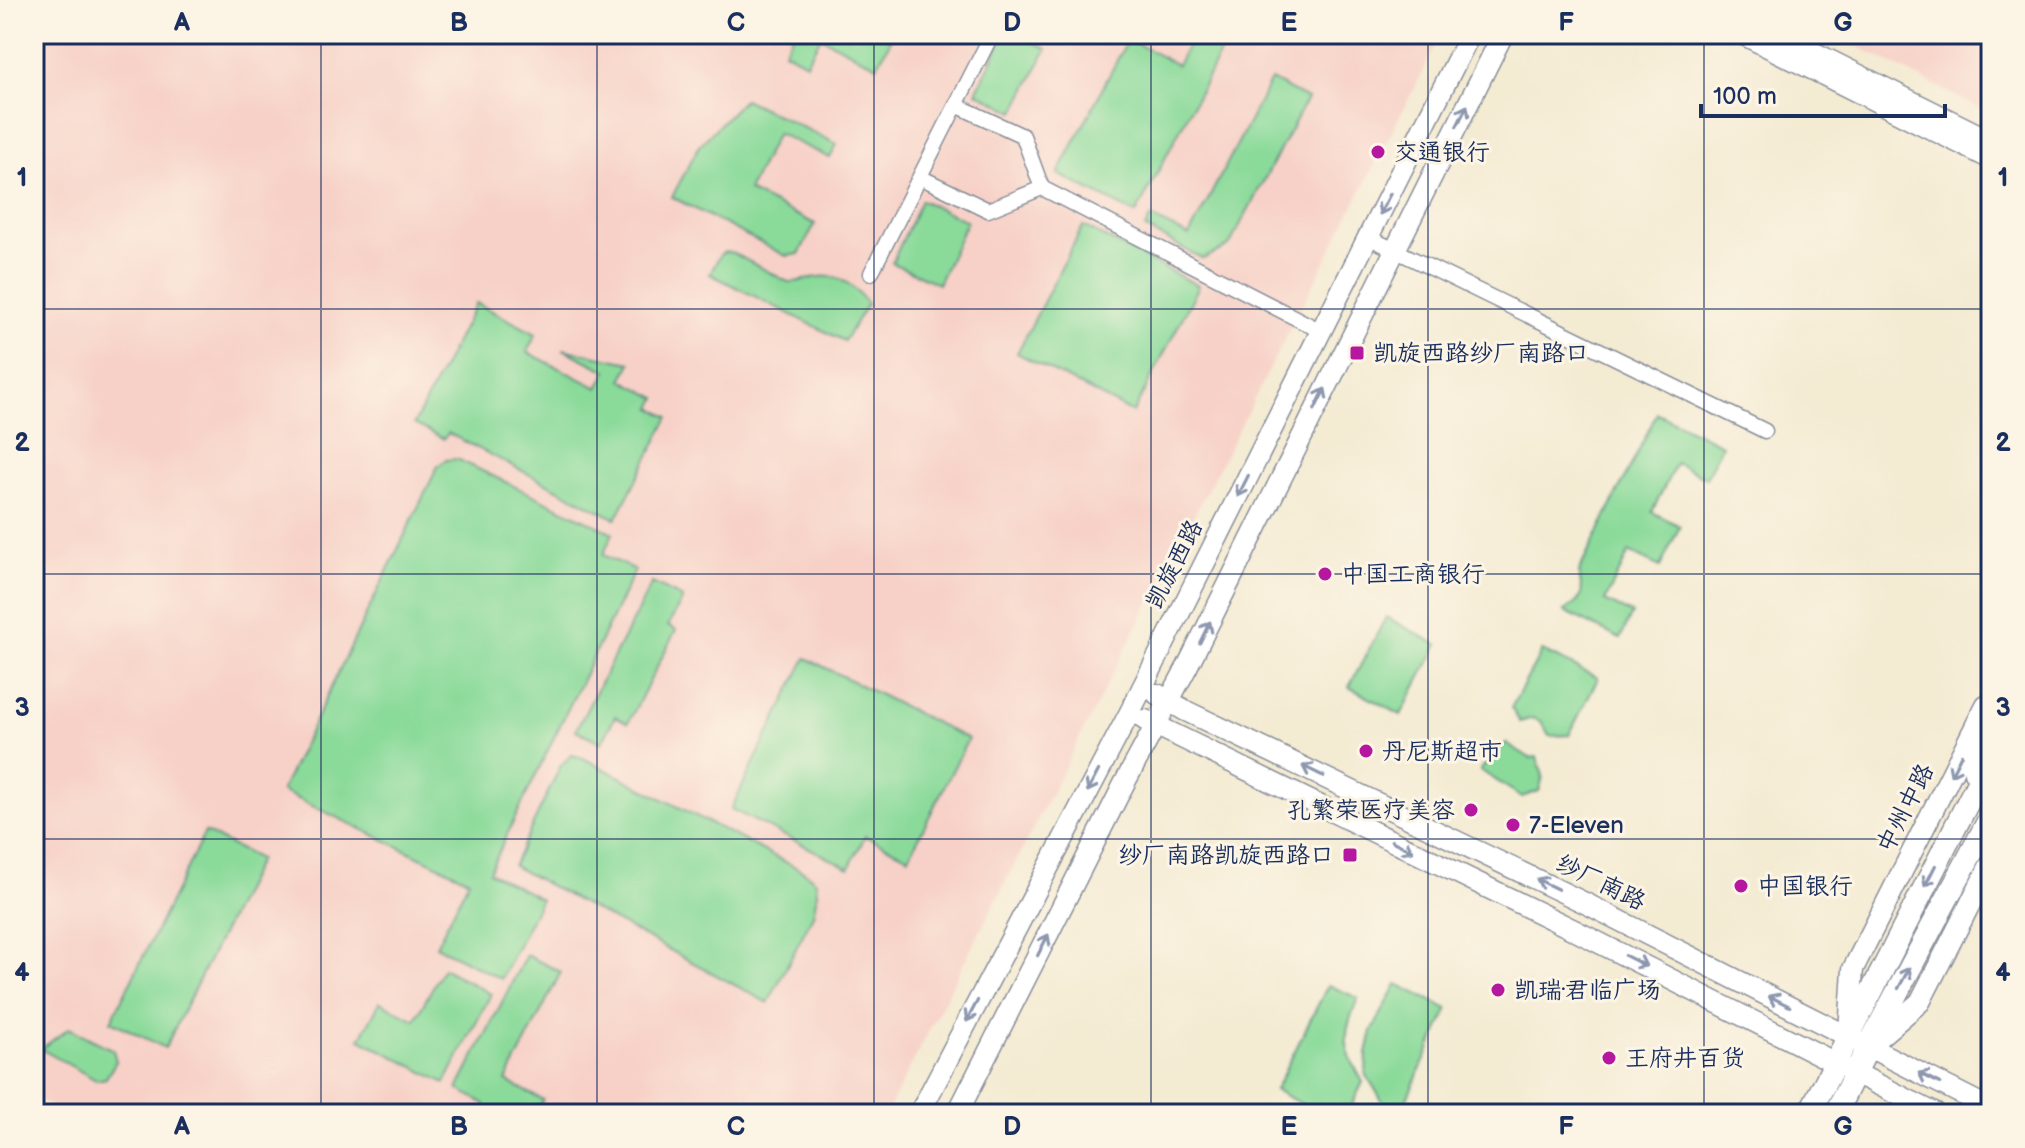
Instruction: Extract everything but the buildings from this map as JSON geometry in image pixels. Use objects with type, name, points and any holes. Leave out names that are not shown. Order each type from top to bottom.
[{"type":"main road","name":"凯旋西路","points":[[919,1114],[1130,712],[1470,34]]},
{"type":"main road","points":[[957,1114],[1124,784],[1187,667],[1503,34]]},
{"type":"main road","points":[[1742,34],[1991,159]]},
{"type":"main road","points":[[1777,34],[1991,141]]},
{"type":"main road","name":"纱厂南路","points":[[1143,686],[1587,904],[1991,1109]]},
{"type":"main road","name":"中州中路","points":[[1835,1114],[1855,1073],[1858,1042],[1853,969],[1991,695]]},
{"type":"main road","points":[[1967,804],[1991,703]]},
{"type":"main road","points":[[1130,712],[1574,930],[1936,1114]]},
{"type":"main road","name":"中州中路","points":[[1858,1042],[1991,757]]},
{"type":"main road","name":"中州中路","points":[[1858,1042],[1991,816]]},
{"type":"main road","name":"中州中路","points":[[1809,1114],[1835,1062],[1858,1042],[1920,1002],[1991,863]]},
{"type":"street","points":[[871,273],[992,34]]},
{"type":"street","points":[[956,105],[1023,136],[1042,188],[1321,331]]},
{"type":"street","points":[[920,177],[988,210],[1042,188]]},
{"type":"street","points":[[1368,237],[1765,431]]},
{"type":"shaded area","points":[[34,34],[1442,34],[886,1114],[67,1114],[34,1098]]},
{"type":"shaded area","points":[[1833,34],[1991,34],[1991,114]]},
{"type":"green space","points":[[793,34],[879,34],[891,40],[877,66],[821,37],[806,63],[784,51]]},
{"type":"green space","points":[[1005,34],[1018,34],[1047,49],[1015,112],[976,92]]},
{"type":"green space","points":[[1194,34],[1230,34],[1136,214],[1058,174],[1128,39],[1177,65]]},
{"type":"green space","points":[[1271,80],[1307,99],[1229,246],[1203,259],[1145,228],[1151,217],[1189,236]]},
{"type":"green space","points":[[744,99],[837,144],[830,158],[777,133],[748,191],[815,224],[799,254],[786,256],[672,197],[699,146]]},
{"type":"green space","points":[[921,200],[967,221],[938,284],[892,263]]},
{"type":"green space","points":[[1083,226],[1199,286],[1133,413],[1017,353]]},
{"type":"green space","points":[[733,253],[788,282],[827,277],[841,280],[853,287],[867,304],[844,341],[710,274],[720,255]]},
{"type":"green space","points":[[476,303],[536,334],[527,352],[598,388],[607,371],[563,349],[631,363],[622,380],[657,398],[652,408],[669,417],[616,519],[448,433],[444,439],[414,424]]},
{"type":"green space","points":[[1657,413],[1722,445],[1706,478],[1676,463],[1652,512],[1680,526],[1660,567],[1629,552],[1605,601],[1632,614],[1620,639],[1564,611],[1575,604],[1582,594],[1579,571]]},
{"type":"green space","points":[[457,459],[613,533],[603,555],[635,570],[489,872],[541,899],[501,979],[436,946],[469,880],[281,791],[438,466],[446,460]]},
{"type":"green space","points":[[652,583],[683,598],[668,626],[676,630],[628,723],[615,716],[602,743],[576,730]]},
{"type":"green space","points":[[1386,617],[1438,645],[1401,715],[1349,687]]},
{"type":"green space","points":[[1542,651],[1598,678],[1569,735],[1549,736],[1541,721],[1532,718],[1520,722],[1511,708]]},
{"type":"green space","points":[[806,658],[968,739],[909,857],[865,836],[849,868],[731,809]]},
{"type":"green space","points":[[1506,743],[1530,758],[1537,757],[1543,776],[1539,791],[1522,797],[1480,770]]},
{"type":"green space","points":[[572,755],[805,872],[816,881],[813,915],[768,1003],[513,866],[561,765]]},
{"type":"green space","points":[[205,832],[259,859],[165,1048],[111,1021]]},
{"type":"green space","points":[[526,955],[561,972],[506,1081],[543,1100],[536,1114],[481,1114],[485,1104],[458,1089]]},
{"type":"green space","points":[[443,968],[491,994],[445,1083],[360,1039],[380,1002],[415,1020]]},
{"type":"green space","points":[[1397,984],[1448,1009],[1400,1114],[1390,1114],[1366,1074],[1367,1053],[1372,1031]]},
{"type":"green space","points":[[1328,985],[1358,998],[1349,1023],[1347,1041],[1351,1059],[1363,1082],[1351,1107],[1320,1114],[1275,1090]]},
{"type":"green space","points":[[69,1028],[113,1050],[116,1061],[106,1078],[96,1080],[41,1049]]},
{"type":"place","name":"交通银行","points":[[1378,152]]},
{"type":"place","name":"凯旋西路纱厂南路口","points":[[1357,353]]},
{"type":"place","name":"中国工商银行","points":[[1325,574]]},
{"type":"place","name":"丹尼斯超市","points":[[1366,751]]},
{"type":"place","name":"孔繁荣医疗美容","points":[[1471,810]]},
{"type":"place","name":"7-Eleven","points":[[1513,825]]},
{"type":"place","name":"纱厂南路凯旋西路口","points":[[1350,855]]},
{"type":"place","name":"中国银行","points":[[1741,886]]},
{"type":"place","name":"凯瑞·君临广场","points":[[1498,990]]},
{"type":"place","name":"王府井百货","points":[[1609,1058]]}]
